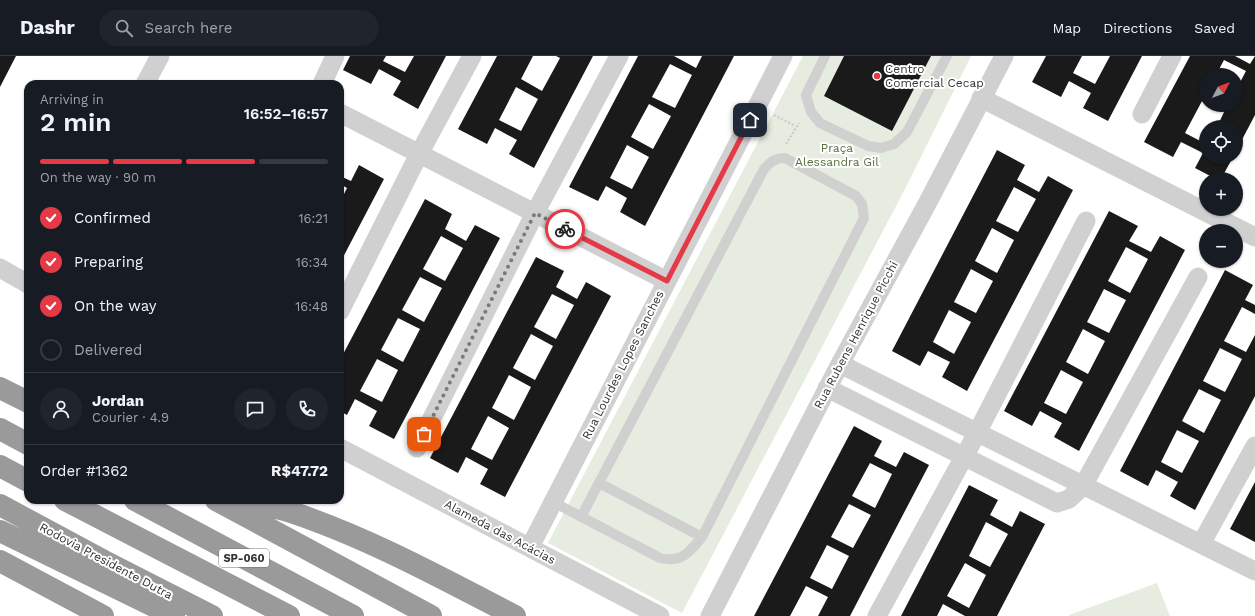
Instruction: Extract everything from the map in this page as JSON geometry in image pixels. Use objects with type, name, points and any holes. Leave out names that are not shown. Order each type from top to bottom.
[{"type":"highway","points":[[0,388],[24,400]]},
{"type":"highway","points":[[0,429],[24,442]]},
{"type":"highway","points":[[0,466],[24,479]]},
{"type":"highway","points":[[73,504],[289,616]]},
{"type":"highway","name":"SP-060","points":[[142,504],[353,616]]},
{"type":"highway","name":"SP-060","points":[[223,504],[432,616]]},
{"type":"highway","points":[[260,504],[288,511],[355,538],[436,575],[515,616]]},
{"type":"highway","name":"Rodovia Presidente Dutra","points":[[0,505],[104,561],[212,616]]},
{"type":"highway","points":[[0,531],[174,616]]},
{"type":"highway","points":[[0,561],[103,616]]},
{"type":"street","points":[[147,80],[160,56]]},
{"type":"street","points":[[324,80],[335,56]]},
{"type":"street","points":[[344,303],[419,154],[472,56]]},
{"type":"street","points":[[417,448],[535,213],[618,56]]},
{"type":"street","name":"Rua Lourdes Lopes Sanches","points":[[530,547],[783,56]]},
{"type":"street","name":"Rua Rubens Henrique Picchi","points":[[710,616],[827,388],[928,202],[1004,56]]},
{"type":"street","points":[[1142,114],[1172,56]]},
{"type":"street","points":[[981,98],[1255,237]]},
{"type":"street","points":[[344,115],[667,281]]},
{"type":"street","points":[[877,616],[978,433],[1086,221]]},
{"type":"street","points":[[0,268],[24,282]]},
{"type":"street","points":[[827,388],[964,458],[1057,503],[1069,499],[1083,486],[1198,277]]},
{"type":"street","points":[[840,364],[1255,571]]},
{"type":"street","points":[[1201,544],[1255,446]]},
{"type":"street","name":"Alameda das Acácias","points":[[344,450],[660,616]]},
{"type":"lane","points":[[825,56],[806,95],[811,112],[820,123],[868,146],[881,148],[894,144],[907,132],[947,56]]},
{"type":"lane","points":[[553,502],[581,517],[660,558],[671,560],[682,557],[692,549],[702,537],[864,218],[862,204],[856,196],[785,158],[778,158],[771,161],[764,169],[581,517]]},
{"type":"lane","points":[[599,483],[702,537]]},
{"type":"path","points":[[778,158],[795,126],[811,112]]},
{"type":"green space","name":"Praça Alessandra Gil","points":[[803,56],[971,56],[905,189],[682,613],[548,543]]},
{"type":"green space","points":[[1157,583],[1170,616],[1069,616],[1069,615]]},
{"type":"building","points":[[0,56],[16,56],[0,87]]},
{"type":"building","points":[[350,56],[386,56],[383,61],[405,72],[414,56],[446,56],[418,109],[393,95],[401,81],[379,69],[371,84],[343,70]]},
{"type":"building","points":[[497,56],[533,56],[521,79],[542,91],[560,58],[556,56],[593,56],[534,168],[509,154],[517,140],[495,128],[487,144],[458,129]],"holes":[[[516,87],[538,99],[521,131],[499,120]]]},
{"type":"building","points":[[638,56],[674,56],[696,68],[702,56],[734,56],[645,226],[620,212],[627,198],[606,186],[598,201],[569,187]],"holes":[[[670,64],[692,75],[675,108],[652,97]],[[649,104],[671,116],[653,149],[631,137]],[[627,145],[649,157],[632,189],[610,178]]]},
{"type":"building","name":"Centro Comercial Cecap","points":[[844,56],[931,56],[892,131],[824,96]]},
{"type":"building","points":[[1046,56],[1082,56],[1073,73],[1095,84],[1110,56],[1142,56],[1108,121],[1083,108],[1091,93],[1069,81],[1061,97],[1032,82]]},
{"type":"building","points":[[1190,56],[1235,56],[1250,64],[1255,56],[1255,115],[1243,138],[1243,120],[1220,120],[1224,112],[1243,112],[1243,77],[1246,71],[1243,68],[1224,60],[1220,68],[1199,68],[1199,107],[1185,133],[1199,140],[1199,151],[1181,142],[1173,157],[1144,142]]},
{"type":"building","points":[[997,150],[1025,165],[1017,180],[1039,192],[1048,176],[1073,190],[967,391],[942,377],[950,362],[928,351],[920,366],[892,351]],"holes":[[[1014,187],[1036,199],[1018,232],[996,221]],[[992,228],[1014,240],[997,273],[975,261]],[[971,269],[993,281],[976,313],[954,302]],[[949,310],[971,322],[954,354],[933,342]]]},
{"type":"building","points":[[1199,160],[1199,164],[1229,164],[1225,172],[1203,172],[1195,168]]},
{"type":"building","points":[[359,165],[384,179],[344,255],[344,194],[347,188],[344,186],[344,178],[351,181]]},
{"type":"building","points":[[425,199],[452,214],[445,229],[466,241],[475,225],[500,238],[394,439],[369,426],[377,411],[355,399],[347,415],[344,413],[344,352]],"holes":[[[441,236],[463,248],[445,281],[423,269]],[[420,277],[442,288],[424,322],[402,310]],[[398,318],[420,329],[403,362],[381,350]],[[377,359],[398,370],[382,402],[360,391]]]},
{"type":"building","points":[[1109,211],[1138,226],[1129,241],[1151,252],[1160,236],[1185,250],[1079,451],[1054,437],[1062,423],[1040,411],[1032,426],[1004,411]],"holes":[[[1126,247],[1148,259],[1130,293],[1108,281]],[[1104,289],[1126,300],[1109,333],[1087,322]],[[1083,329],[1105,341],[1088,374],[1066,362]],[[1061,370],[1083,382],[1066,414],[1044,403]]]},
{"type":"building","points":[[536,257],[564,271],[556,287],[577,299],[586,282],[611,296],[505,497],[480,484],[488,469],[466,457],[458,473],[430,458]],"holes":[[[552,294],[574,305],[556,339],[534,327]],[[531,334],[553,346],[535,380],[513,368]],[[509,375],[531,387],[514,420],[492,408]],[[488,416],[509,428],[492,460],[471,449]]]},
{"type":"building","points":[[1225,270],[1253,285],[1245,300],[1255,305],[1255,314],[1242,307],[1224,341],[1246,352],[1255,335],[1255,396],[1195,510],[1170,496],[1178,482],[1156,470],[1148,486],[1120,471]],"holes":[[[1220,348],[1242,359],[1225,392],[1203,381]],[[1199,389],[1221,400],[1204,433],[1182,421]],[[1177,430],[1199,441],[1182,473],[1161,462]]]},
{"type":"building","points":[[854,426],[882,441],[874,456],[896,467],[904,452],[929,465],[850,616],[818,616],[828,597],[806,586],[790,616],[754,616]],"holes":[[[870,463],[892,474],[875,508],[852,496]],[[849,504],[871,515],[853,548],[831,537]],[[827,545],[849,556],[832,589],[810,578]]]},
{"type":"building","points":[[1255,482],[1255,542],[1230,529]]},
{"type":"building","points":[[969,485],[998,500],[990,515],[1012,527],[1020,511],[1045,524],[997,616],[965,616],[943,604],[937,616],[901,616]],"holes":[[[986,522],[1008,534],[990,567],[969,556]],[[965,563],[986,575],[969,608],[947,596]]]},
{"type":"way so far","points":[[424,434],[535,213],[565,229]]},
{"type":"place","name":"Centro Comercial Cecap","points":[[877,76]]},
{"type":"route","points":[[565,229],[667,281],[750,120]]}]
